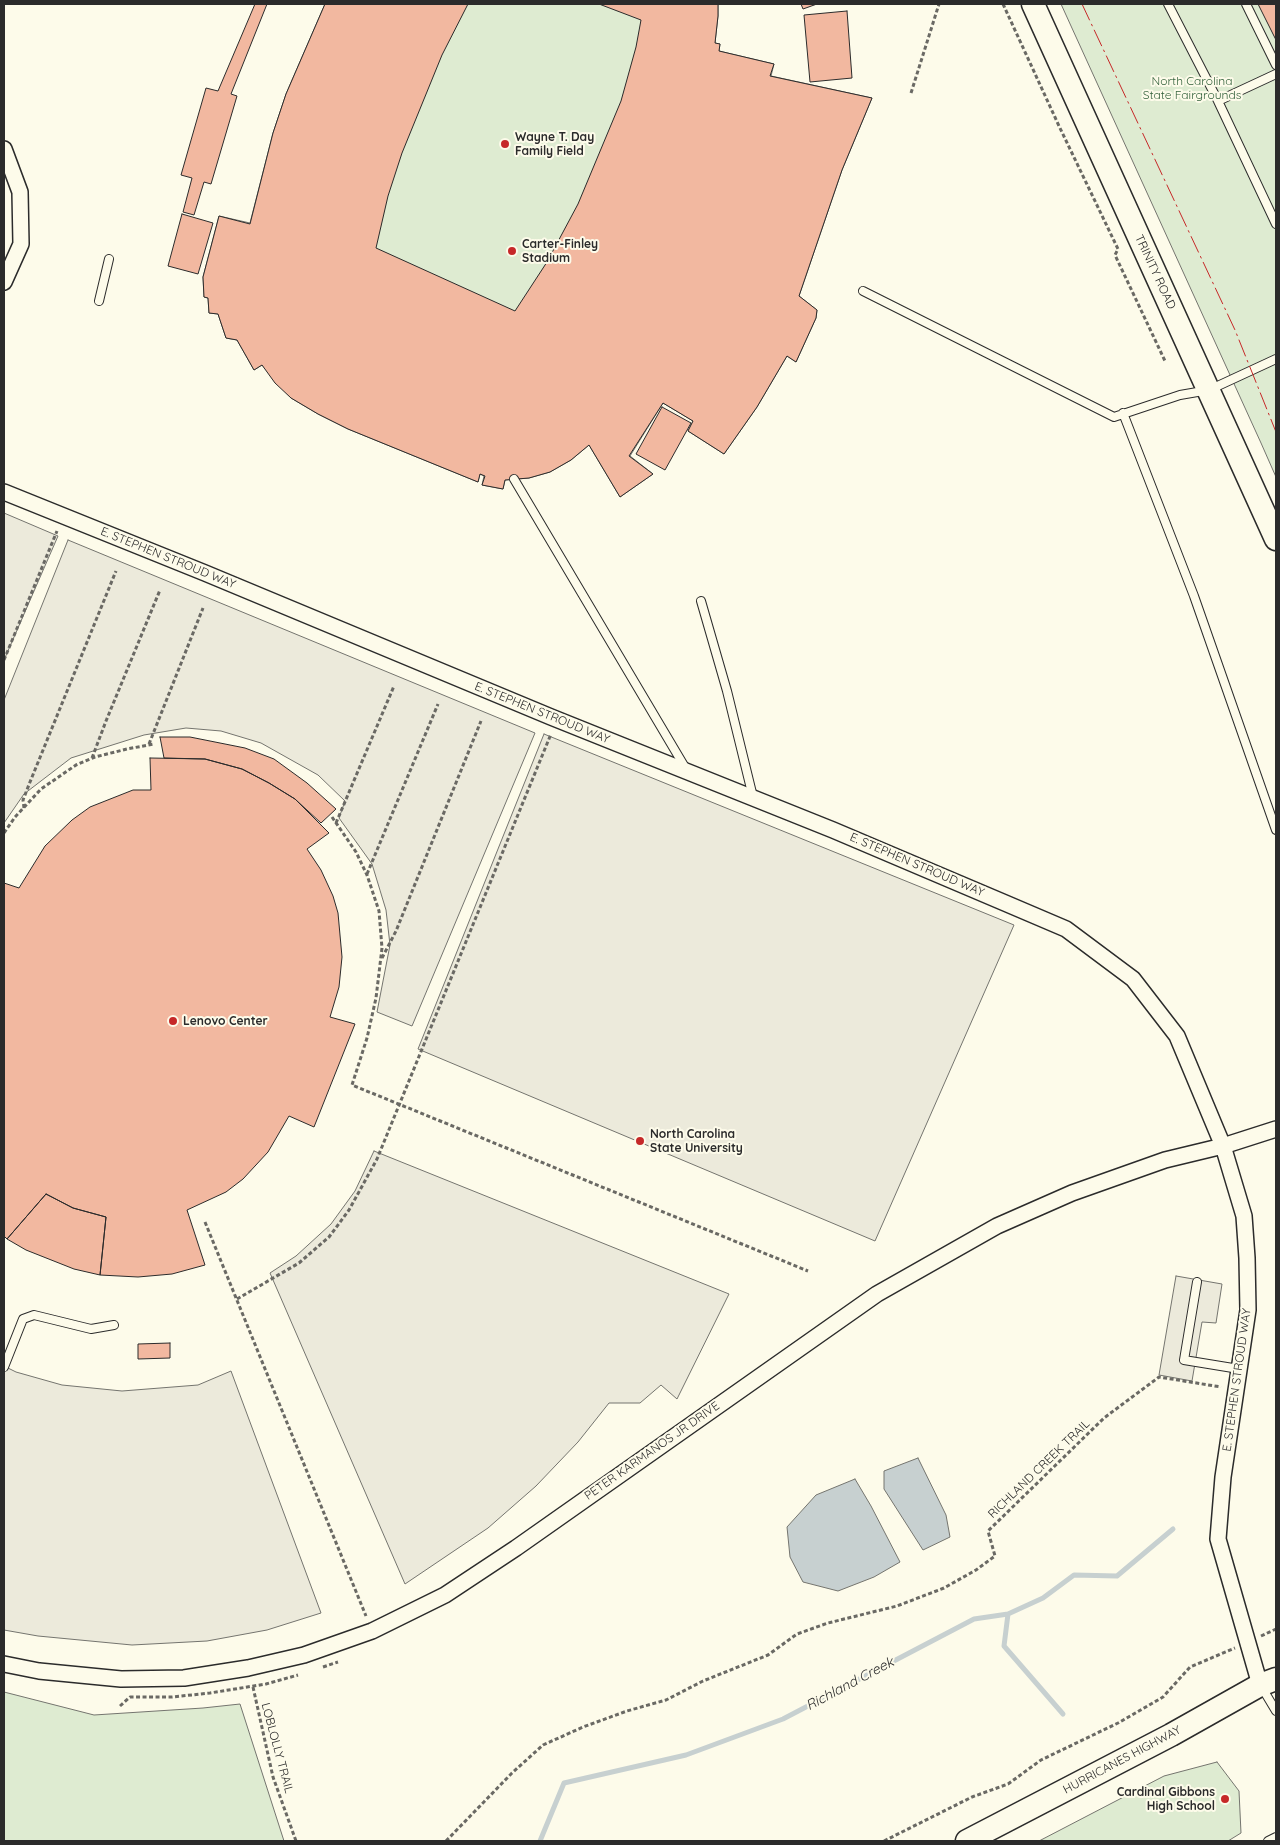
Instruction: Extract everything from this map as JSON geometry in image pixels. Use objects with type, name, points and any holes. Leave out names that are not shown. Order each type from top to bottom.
[{"type":"main road","name":"TRINITY ROAD","points":[[1033,4],[1276,539]]},
{"type":"main road","name":"HURRICANES HIGHWAY","points":[[967,1841],[1171,1735],[1268,1682]]},
{"type":"street","points":[[4,149],[20,192],[20,244],[4,282]]},
{"type":"street","name":"E. STEPHEN STROUD WAY","points":[[4,492],[205,573],[542,714],[833,830],[967,886],[1066,929],[1133,980],[1178,1036],[1223,1146],[1244,1216],[1248,1310],[1223,1477],[1218,1539],[1268,1682]]},
{"type":"street","name":"PETER KARMANOS JR DRIVE","points":[[4,1664],[39,1671],[121,1679],[184,1678],[248,1668],[304,1655],[372,1631],[445,1595],[869,1299],[997,1226],[1072,1193],[1165,1160],[1223,1146],[1276,1129]]},
{"type":"lane","points":[[1168,4],[1218,101],[1276,224]]},
{"type":"lane","points":[[1246,4],[1276,65]]},
{"type":"lane","points":[[1218,101],[1276,74]]},
{"type":"lane","points":[[99,301],[109,259]]},
{"type":"lane","points":[[863,291],[1114,417],[1180,396],[1209,390],[1276,359]]},
{"type":"lane","points":[[1123,413],[1197,604],[1276,830]]},
{"type":"lane","points":[[514,479],[688,773]]},
{"type":"lane","points":[[701,601],[727,690],[754,799]]},
{"type":"lane","points":[[1197,1282],[1184,1360],[1240,1369]]},
{"type":"lane","points":[[4,1367],[24,1318],[34,1315],[91,1329],[114,1325]]},
{"type":"lane","points":[[1268,1682],[1276,1711]]},
{"type":"lane","points":[[1268,1841],[1276,1837]]},
{"type":"path","points":[[911,93],[939,4]]},
{"type":"path","points":[[1003,4],[1118,249],[1115,255],[1165,360]]},
{"type":"path","points":[[4,660],[58,531]]},
{"type":"path","points":[[24,808],[23,800],[116,571]]},
{"type":"path","points":[[92,758],[160,590]]},
{"type":"path","points":[[149,745],[203,608]]},
{"type":"path","points":[[336,823],[394,686]]},
{"type":"path","points":[[367,875],[438,704]]},
{"type":"path","points":[[381,961],[396,931],[482,721]]},
{"type":"path","points":[[237,1299],[299,1263],[329,1237],[348,1210],[377,1159],[551,733]]},
{"type":"path","points":[[4,833],[42,789],[76,765],[92,758],[154,744]]},
{"type":"path","points":[[332,817],[356,852],[367,875],[379,911],[381,961],[376,998],[367,1038],[352,1085],[808,1271]]},
{"type":"path","points":[[205,1222],[366,1616]]},
{"type":"path","name":"RICHLAND CREEK TRAIL","points":[[446,1841],[512,1773],[543,1745],[583,1727],[627,1711],[666,1700],[704,1681],[768,1655],[797,1634],[828,1623],[897,1606],[944,1588],[976,1570],[995,1556],[988,1531],[1104,1418],[1159,1377],[1203,1384]]},
{"type":"path","points":[[884,1841],[972,1797],[1008,1784],[1041,1760],[1118,1723],[1163,1697],[1190,1667],[1215,1656]]},
{"type":"path","name":"LOBLOLLY TRAIL","points":[[252,1687],[273,1777],[296,1841]]},
{"type":"green space","name":"Carter-Finley Stadium","points":[[325,4],[718,4],[715,43],[720,44],[719,51],[774,64],[771,76],[872,98],[842,170],[799,296],[817,310],[816,318],[796,362],[787,356],[757,407],[724,454],[688,431],[693,421],[663,403],[630,456],[653,474],[620,497],[589,445],[571,460],[550,472],[529,478],[505,480],[503,489],[482,485],[484,476],[480,474],[478,482],[348,429],[291,398],[262,365],[254,370],[237,340],[226,338],[218,314],[209,313],[208,298],[204,297],[203,277],[219,216],[250,223],[273,133],[286,94]]},
{"type":"green space","name":"North Carolina State Fairgrounds","points":[[1061,4],[1276,4],[1276,477],[1261,443]]},
{"type":"green space","points":[[4,1692],[94,1715],[240,1704],[284,1841],[4,1841]]},
{"type":"green space","points":[[1217,1762],[1239,1791],[1241,1833],[1228,1841],[1039,1841],[1164,1776]]},
{"type":"shaded area","points":[[4,513],[58,536],[4,660]]},
{"type":"shaded area","points":[[68,540],[535,733],[412,1026],[377,1012],[390,945],[386,910],[372,864],[339,818],[345,801],[318,775],[261,743],[221,731],[186,728],[144,735],[71,758],[24,794],[4,823],[4,700]]},
{"type":"shaded area","points":[[544,734],[1014,925],[875,1241],[418,1049]]},
{"type":"shaded area","points":[[374,1151],[729,1294],[677,1399],[661,1385],[640,1403],[609,1403],[578,1442],[536,1486],[488,1528],[405,1584],[270,1273],[296,1256],[331,1224],[355,1191]]},
{"type":"shaded area","points":[[1176,1276],[1222,1284],[1216,1323],[1202,1322],[1192,1381],[1159,1375]]},
{"type":"shaded area","points":[[4,1366],[16,1372],[62,1385],[122,1391],[198,1385],[231,1371],[321,1613],[267,1630],[207,1641],[132,1645],[38,1636],[4,1630]]},
{"type":"shaded area","points":[[918,1458],[946,1515],[950,1537],[923,1550],[884,1489],[884,1471]]},
{"type":"shaded area","points":[[855,1479],[900,1562],[874,1577],[838,1591],[803,1582],[790,1557],[787,1527],[816,1495]]},
{"type":"building","points":[[255,4],[267,4],[231,94],[237,96],[211,184],[204,182],[194,215],[183,212],[192,178],[181,175],[206,88],[218,91]]},
{"type":"building","name":"Carter-Finley Stadium","points":[[325,4],[468,4],[442,55],[402,153],[388,196],[376,248],[515,311],[547,262],[578,204],[621,101],[636,47],[641,20],[599,4],[718,4],[715,43],[720,44],[719,51],[774,64],[770,76],[872,98],[842,170],[799,296],[817,310],[816,318],[796,362],[787,356],[757,407],[724,454],[688,431],[693,421],[663,403],[629,456],[653,474],[620,497],[589,445],[571,460],[550,472],[529,478],[505,480],[503,489],[482,485],[485,476],[480,474],[478,482],[348,429],[291,398],[275,383],[262,365],[254,370],[237,340],[226,338],[218,314],[209,313],[208,298],[204,297],[203,277],[219,216],[250,224],[273,133],[286,94]]},
{"type":"building","points":[[801,4],[817,4],[803,9]]},
{"type":"building","points":[[1258,4],[1276,4],[1276,40]]},
{"type":"building","points":[[847,11],[852,78],[810,82],[804,15]]},
{"type":"building","points":[[182,214],[213,223],[198,274],[168,266]]},
{"type":"building","points":[[662,407],[691,423],[665,470],[636,454]]},
{"type":"building","points":[[160,737],[190,737],[245,748],[274,759],[307,783],[336,809],[321,823],[295,799],[242,769],[205,759],[164,758]]},
{"type":"building","name":"Lenovo Center","points":[[150,758],[205,759],[242,769],[295,799],[329,833],[307,849],[321,870],[333,896],[338,913],[342,957],[339,987],[330,1017],[355,1024],[314,1127],[289,1116],[268,1152],[243,1179],[226,1192],[187,1210],[205,1265],[172,1274],[138,1277],[100,1275],[106,1217],[73,1208],[46,1194],[7,1239],[4,1236],[4,883],[19,888],[45,846],[72,820],[90,807],[133,790],[151,790]]},
{"type":"building","points":[[46,1194],[73,1208],[106,1217],[100,1275],[74,1269],[26,1250],[7,1239]]},
{"type":"building","points":[[170,1343],[170,1358],[138,1359],[138,1344]]},
{"type":"waterway","name":"Richland Creek","points":[[540,1841],[564,1783],[686,1755],[783,1719],[974,1619],[1008,1614],[1043,1598],[1074,1575],[1117,1576],[1173,1529]]},
{"type":"waterway","points":[[1008,1614],[1004,1646],[1063,1714]]},
{"type":"power","points":[[1082,4],[1235,330],[1276,432]]},
{"type":"place","name":"Wayne T. Day Family Field","points":[[505,144]]},
{"type":"place","name":"Carter-Finley Stadium","points":[[512,251]]},
{"type":"place","name":"Lenovo Center","points":[[173,1021]]},
{"type":"place","name":"North Carolina State University","points":[[640,1141]]},
{"type":"place","name":"Cardinal Gibbons High School","points":[[1225,1799]]}]
